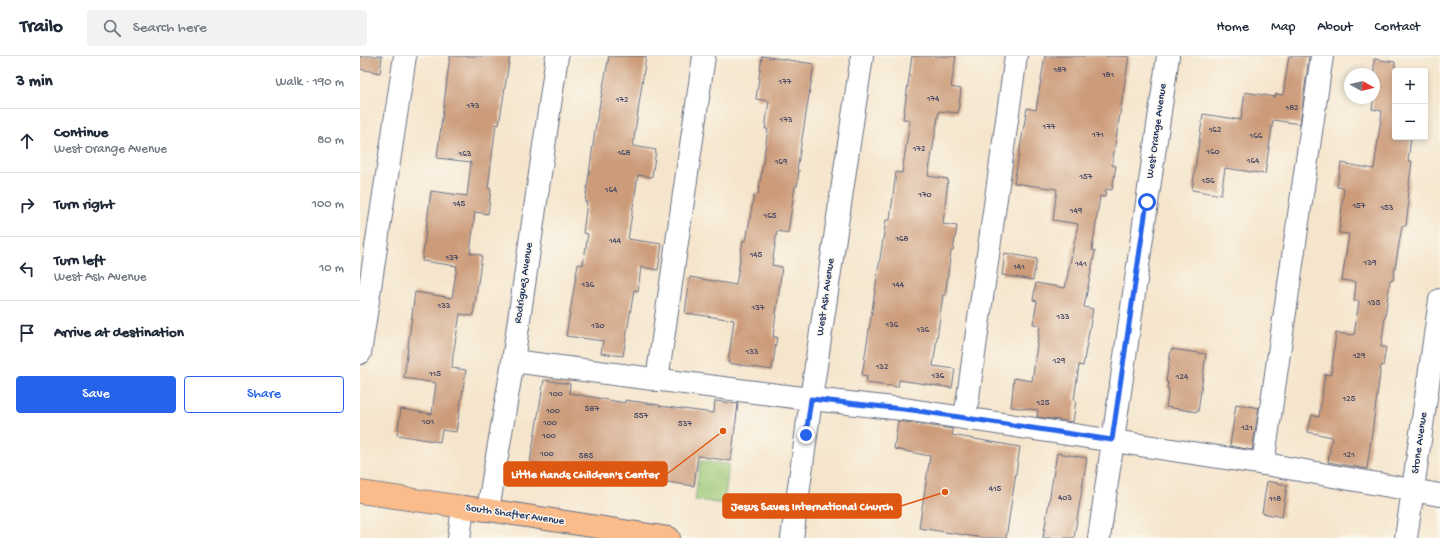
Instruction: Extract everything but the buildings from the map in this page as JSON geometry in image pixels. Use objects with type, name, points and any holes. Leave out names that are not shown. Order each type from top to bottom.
[{"type":"main road","name":"South Shafter Avenue","points":[[360,492],[669,538]]},
{"type":"street","points":[[360,353],[404,56]]},
{"type":"street","name":"Rodriguez Avenue","points":[[488,510],[513,361],[557,56]]},
{"type":"street","points":[[657,380],[704,56]]},
{"type":"street","name":"West Ash Avenue","points":[[792,538],[862,56]]},
{"type":"street","points":[[965,418],[1016,56]]},
{"type":"street","name":"West Orange Avenue","points":[[1098,538],[1168,56]]},
{"type":"street","points":[[1263,464],[1322,56]]},
{"type":"street","name":"Stone Avenue","points":[[1406,538],[1440,300]]},
{"type":"street","points":[[513,361],[811,399],[912,410],[1263,464],[1440,495]]},
{"type":"street","points":[[459,538],[463,507]]},
{"type":"green space","points":[[700,461],[729,464],[724,504],[695,500]]},
{"type":"place","name":"Little Hands Children's Center","points":[[723,431]]},
{"type":"place","name":"Jesus Saves International Church","points":[[945,492]]},
{"type":"route","points":[[806,435],[811,399],[912,410],[1112,440],[1147,202]]}]
